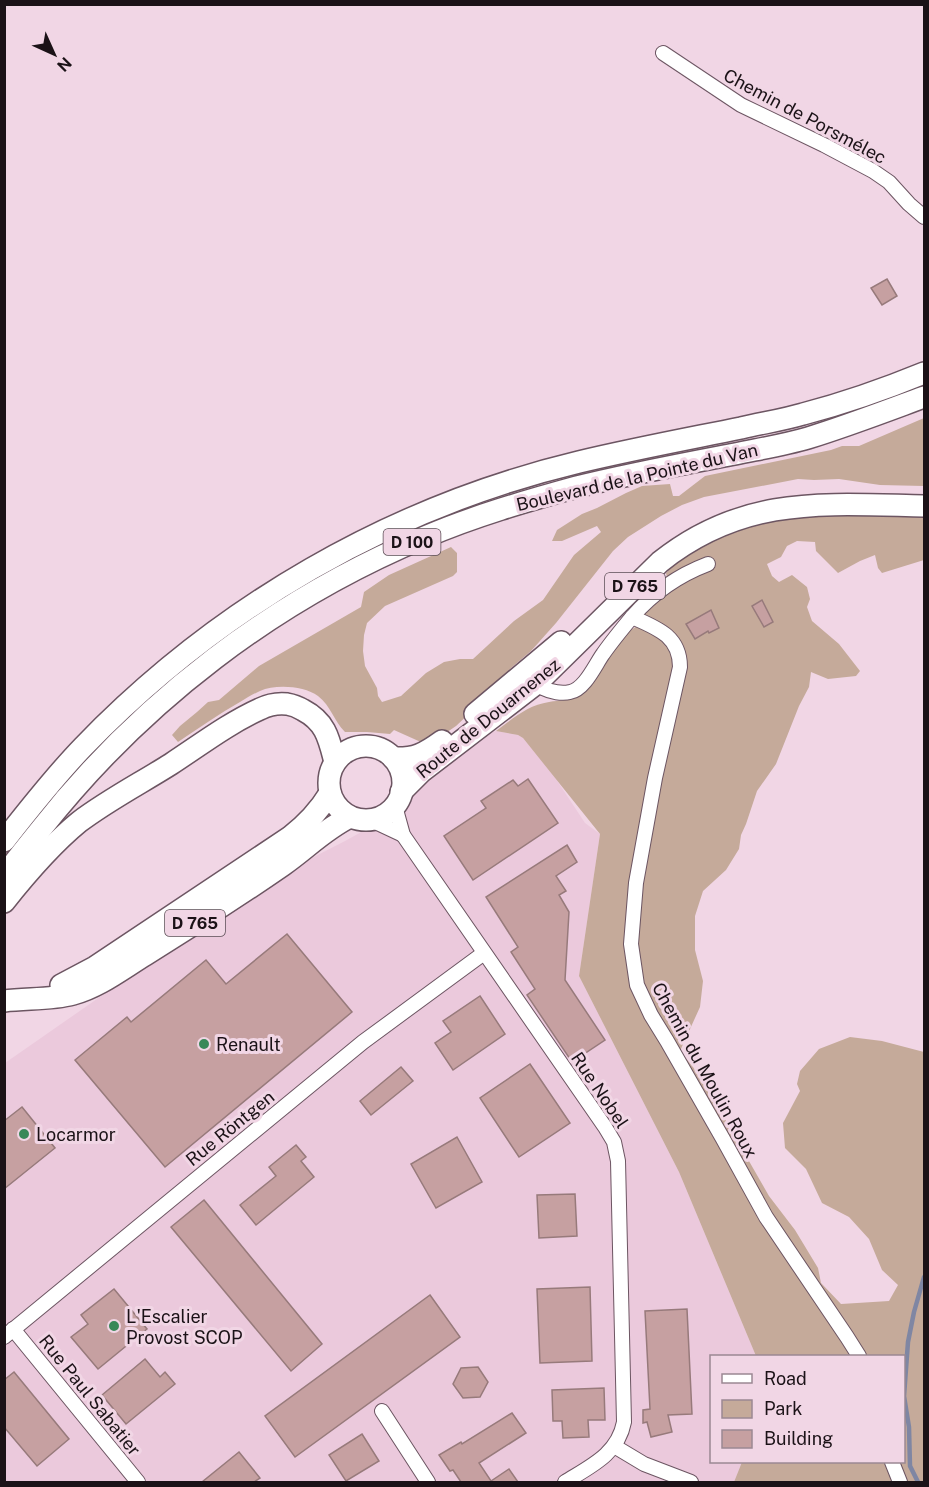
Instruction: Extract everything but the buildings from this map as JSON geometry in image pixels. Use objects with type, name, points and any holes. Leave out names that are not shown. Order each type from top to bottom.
[{"type":"main road","name":"Boulevard de la Pointe du Van","points":[[4,841],[81,748],[169,667],[256,602],[358,543],[434,508],[524,476],[591,459],[802,415],[852,400],[924,373]]},
{"type":"main road","name":"Boulevard de la Pointe du Van","points":[[4,876],[52,814],[113,746],[209,662],[247,634],[333,581],[427,536],[524,502],[580,487],[806,438],[924,397]]},
{"type":"main road","name":"Route de Douarnenez","points":[[393,758],[416,757],[458,730],[575,630],[652,552],[703,520],[732,507],[791,495],[842,492],[924,494]]},
{"type":"main road","name":"Route de Douarnenez","points":[[398,799],[407,785],[421,772],[537,683],[660,562],[677,549],[712,529],[731,520],[774,509],[799,506],[924,506]]},
{"type":"main road","points":[[4,902],[38,861],[78,823],[111,800],[263,708],[284,703],[309,713],[324,728],[335,762]]},
{"type":"main road","points":[[363,746],[384,751],[393,758],[402,780],[398,799],[388,812],[371,820],[360,820],[341,811],[334,803],[330,793],[329,777],[335,762],[342,754],[352,748],[363,746]]},
{"type":"main road","name":"D 765","points":[[27,998],[71,981],[90,970],[290,837],[308,823],[330,793]]},
{"type":"main road","name":"D 765","points":[[4,1000],[62,997],[96,985],[243,893],[326,831],[350,817]]},
{"type":"street","name":"Chemin de Porsmélec","points":[[663,53],[741,105],[873,171],[889,182],[924,217]]},
{"type":"street","points":[[514,681],[537,683],[544,688],[565,693],[575,691],[589,676],[607,648],[632,617],[649,600],[692,570],[708,564]]},
{"type":"street","name":"Chemin du Moulin Roux","points":[[632,617],[662,631],[672,640],[680,657],[680,667],[655,778],[636,883],[631,944],[637,985],[651,1015],[668,1041],[766,1217],[858,1355]]},
{"type":"street","name":"Rue Nobel","points":[[398,799],[403,835],[605,1127],[616,1150],[624,1422],[622,1433],[608,1454],[566,1482]]},
{"type":"street","points":[[371,820],[403,835]]},
{"type":"street","name":"Rue Röntgen","points":[[9,1333],[363,1042],[484,953]]},
{"type":"street","name":"Rue Paul Sabatier","points":[[9,1333],[138,1482]]},
{"type":"street","points":[[382,1411],[428,1482]]},
{"type":"street","points":[[614,1446],[644,1464],[691,1482]]},
{"type":"street","points":[[893,1463],[900,1482]]},
{"type":"shaded area","points":[[496,731],[523,738],[552,773],[585,823],[600,834],[579,976],[679,1172],[756,1355],[710,1355],[710,1463],[742,1463],[734,1482],[5,1482],[5,1063],[265,882],[405,808],[423,781],[478,737]]},
{"type":"green space","points":[[924,418],[924,486],[880,485],[839,479],[798,479],[704,497],[661,516],[628,537],[613,551],[531,651],[511,668],[487,697],[456,726],[437,739],[423,743],[394,730],[390,734],[345,732],[318,696],[298,688],[282,687],[255,693],[178,742],[172,735],[208,702],[219,700],[259,666],[361,607],[364,592],[389,575],[451,547],[457,553],[457,572],[453,576],[385,606],[367,623],[363,651],[365,666],[382,702],[401,696],[426,673],[444,662],[473,659],[514,621],[543,600],[574,555],[601,532],[597,526],[562,541],[552,541],[557,530],[582,514],[642,486],[670,484],[673,496],[679,496],[705,476],[842,446],[859,446]]},
{"type":"green space","points":[[811,515],[924,517],[924,560],[882,573],[878,568],[875,555],[838,573],[816,551],[815,542],[797,541],[787,546],[781,557],[767,564],[772,576],[779,582],[792,575],[807,587],[810,599],[807,607],[812,621],[839,644],[860,671],[856,676],[828,679],[811,672],[809,687],[776,764],[757,791],[741,835],[739,849],[726,870],[703,891],[695,916],[695,950],[703,981],[700,1007],[680,1051],[714,1100],[769,1196],[795,1230],[818,1268],[821,1283],[841,1304],[889,1301],[898,1285],[882,1270],[869,1239],[849,1217],[822,1203],[806,1169],[785,1148],[783,1123],[800,1091],[797,1084],[800,1071],[819,1049],[850,1037],[882,1041],[924,1052],[924,1482],[734,1482],[742,1463],[905,1463],[905,1355],[756,1355],[679,1172],[579,976],[600,834],[523,738],[496,731],[527,709],[573,698],[590,687],[623,638],[641,624],[644,612],[669,588],[666,573],[682,558],[708,540],[752,525]]},
{"type":"waterway","points":[[905,1382],[908,1342],[924,1277]]},
{"type":"waterway","points":[[905,1402],[909,1427],[910,1466],[918,1482]]},
{"type":"place","name":"Renault","points":[[204,1044]]},
{"type":"place","name":"Locarmor","points":[[24,1134]]},
{"type":"place","name":"L'Escalier Provost SCOP","points":[[114,1326]]}]
